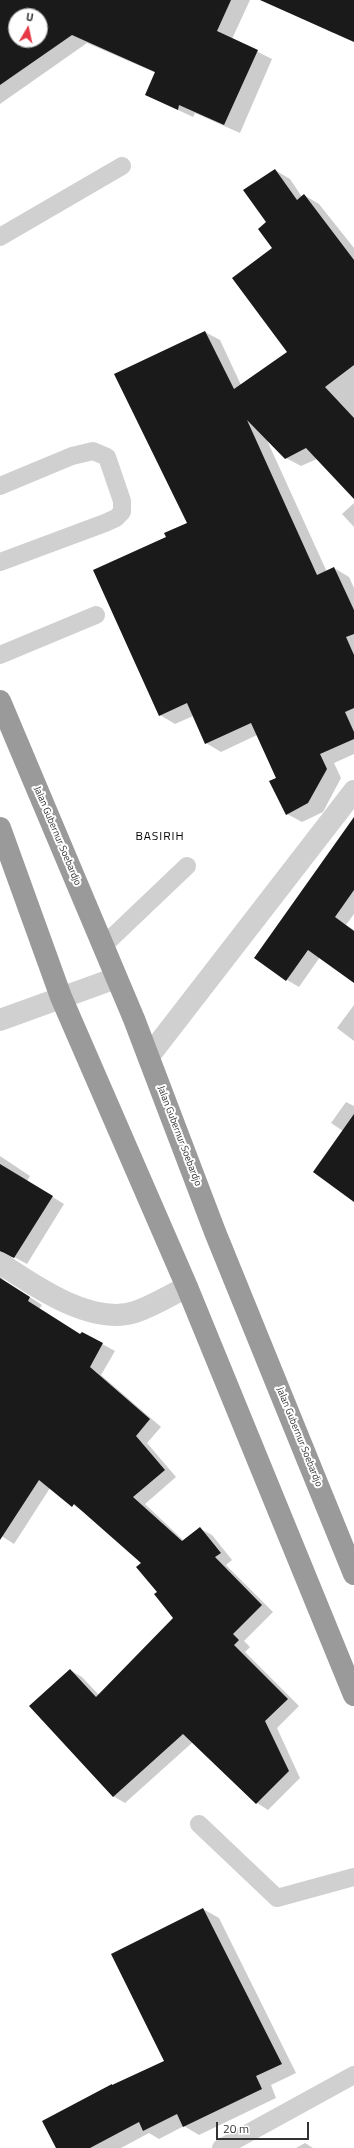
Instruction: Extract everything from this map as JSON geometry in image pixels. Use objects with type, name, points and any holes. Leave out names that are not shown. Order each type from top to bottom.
[{"type":"highway","name":"Jalan Gubernur Soebardjo","points":[[0,701],[149,1056],[215,1232],[354,1574]]},
{"type":"highway","points":[[0,828],[61,997],[187,1287],[354,1695]]},
{"type":"street","points":[[149,1056],[354,791]]},
{"type":"street","points":[[0,1020],[116,978]]},
{"type":"street","points":[[0,1263],[32,1284],[93,1312],[120,1315],[135,1312],[187,1287]]},
{"type":"lane","points":[[0,237],[122,166]]},
{"type":"lane","points":[[0,486],[72,456],[94,451],[107,457],[122,501],[122,512],[116,518],[0,562]]},
{"type":"lane","points":[[0,656],[96,615]]},
{"type":"lane","points":[[103,946],[187,866]]},
{"type":"lane","points":[[199,1824],[277,1898],[354,1877]]},
{"type":"lane","points":[[221,2148],[354,2075]]},
{"type":"building","points":[[0,0],[231,0],[217,31],[258,50],[224,125],[179,105],[178,110],[145,95],[155,72],[72,35],[0,85]]},
{"type":"building","points":[[260,0],[354,0],[354,42]]},
{"type":"building","points":[[275,169],[297,200],[304,194],[354,260],[354,365],[325,387],[354,418],[354,499],[306,448],[285,459],[247,420],[317,575],[334,567],[354,610],[354,634],[346,637],[354,655],[354,708],[345,712],[354,732],[354,739],[320,754],[327,769],[308,803],[286,815],[269,781],[276,778],[251,723],[205,744],[187,703],[159,716],[93,570],[166,537],[164,533],[187,523],[114,374],[205,331],[234,389],[287,352],[232,278],[272,248],[258,229],[266,222],[243,190]]},
{"type":"building","points":[[354,817],[354,890],[335,917],[354,931],[354,983],[308,950],[286,981],[254,958]]},
{"type":"building","points":[[354,1114],[354,1202],[313,1172]]},
{"type":"building","points":[[0,1164],[53,1196],[14,1258],[0,1251]]},
{"type":"building","points":[[0,1278],[30,1297],[28,1301],[80,1334],[82,1332],[103,1343],[90,1367],[150,1419],[136,1436],[165,1470],[133,1497],[182,1541],[200,1527],[221,1553],[215,1557],[262,1605],[233,1634],[239,1640],[234,1645],[288,1699],[265,1721],[289,1771],[256,1804],[183,1734],[113,1797],[29,1706],[70,1669],[96,1697],[173,1618],[154,1594],[157,1592],[136,1567],[141,1563],[74,1504],[72,1507],[39,1480],[0,1540]]},
{"type":"building","points":[[203,1908],[282,2064],[256,2076],[262,2089],[183,2127],[177,2114],[143,2131],[139,2122],[90,2148],[56,2148],[42,2121],[112,2084],[164,2061],[111,1954]]},
{"type":"district","name":"BASIRIH","points":[[160,837]]}]
